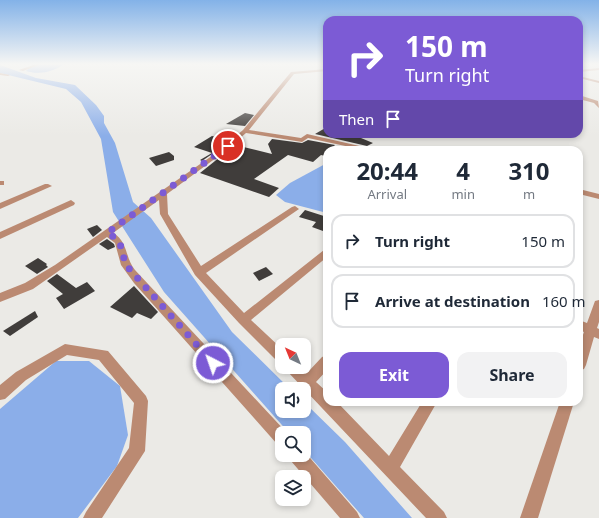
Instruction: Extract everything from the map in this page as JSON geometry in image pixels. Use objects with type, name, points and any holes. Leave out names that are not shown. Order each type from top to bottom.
[{"type":"street","points":[[0,298],[29,286],[109,232],[186,177],[245,131],[280,88]]},
{"type":"street","points":[[583,99],[596,102],[599,106]]},
{"type":"street","points":[[245,131],[302,140],[307,136],[355,146]]},
{"type":"street","points":[[0,206],[48,186]]},
{"type":"street","points":[[583,192],[599,197]]},
{"type":"street","points":[[161,194],[164,214],[199,272],[243,320],[275,350]]},
{"type":"street","points":[[0,236],[71,203]]},
{"type":"street","points":[[199,272],[295,209]]},
{"type":"street","points":[[109,232],[116,237],[122,249],[125,264],[138,280],[275,431]]},
{"type":"street","points":[[243,320],[323,255]]},
{"type":"street","points":[[583,351],[599,304]]},
{"type":"street","points":[[0,394],[21,376],[65,349],[103,355],[141,401],[137,451],[92,518]]},
{"type":"street","points":[[299,374],[308,382],[323,365]]},
{"type":"street","points":[[311,385],[323,398]]},
{"type":"street","points":[[331,406],[438,518]]},
{"type":"street","points":[[390,469],[428,406]]},
{"type":"street","points":[[528,518],[566,406]]},
{"type":"street","points":[[303,462],[351,518]]},
{"type":"water","points":[[63,88],[78,88],[96,105],[104,116],[104,123],[115,143],[133,202],[151,218],[232,332],[283,382],[275,382],[275,417],[164,292],[113,212],[101,139],[81,102],[66,89]]},
{"type":"water","points":[[323,165],[323,212],[285,202],[276,195],[290,183]]},
{"type":"water","points":[[56,361],[89,361],[120,386],[128,435],[117,466],[78,518],[0,518],[0,409]]},
{"type":"water","points":[[311,409],[345,442],[412,518],[364,518],[311,458],[311,426],[283,426],[276,418],[311,418]]},
{"type":"building","points":[[245,113],[254,115],[245,126],[226,124]]},
{"type":"building","points":[[323,129],[323,136],[315,134]]},
{"type":"building","points":[[212,136],[228,140],[215,152],[202,161],[200,160],[212,153],[194,147]]},
{"type":"building","points":[[332,138],[361,138],[373,143],[367,146]]},
{"type":"building","points":[[272,139],[302,143],[308,140],[335,145],[323,146],[323,156],[321,155],[313,162],[288,155],[254,179],[279,188],[269,197],[200,173],[235,145],[272,154],[268,144]]},
{"type":"building","points":[[169,152],[174,156],[174,160],[156,166],[149,158]]},
{"type":"building","points":[[305,210],[323,216],[323,231],[312,227],[316,222],[299,217]]},
{"type":"building","points":[[97,225],[102,230],[93,237],[87,229]]},
{"type":"building","points":[[107,239],[114,244],[115,247],[108,250],[99,244]]},
{"type":"building","points":[[38,258],[47,264],[46,265],[48,267],[37,274],[25,266]]},
{"type":"building","points":[[266,267],[273,274],[259,281],[253,273]]},
{"type":"building","points":[[57,274],[76,288],[87,282],[95,291],[64,309],[56,298],[63,294],[47,281]]},
{"type":"building","points":[[134,286],[158,312],[151,319],[137,313],[132,318],[110,307]]},
{"type":"building","points":[[35,311],[38,317],[10,336],[3,331]]},
{"type":"route","points":[[213,363],[138,280],[125,264],[122,249],[116,237],[107,233],[228,146]]}]
